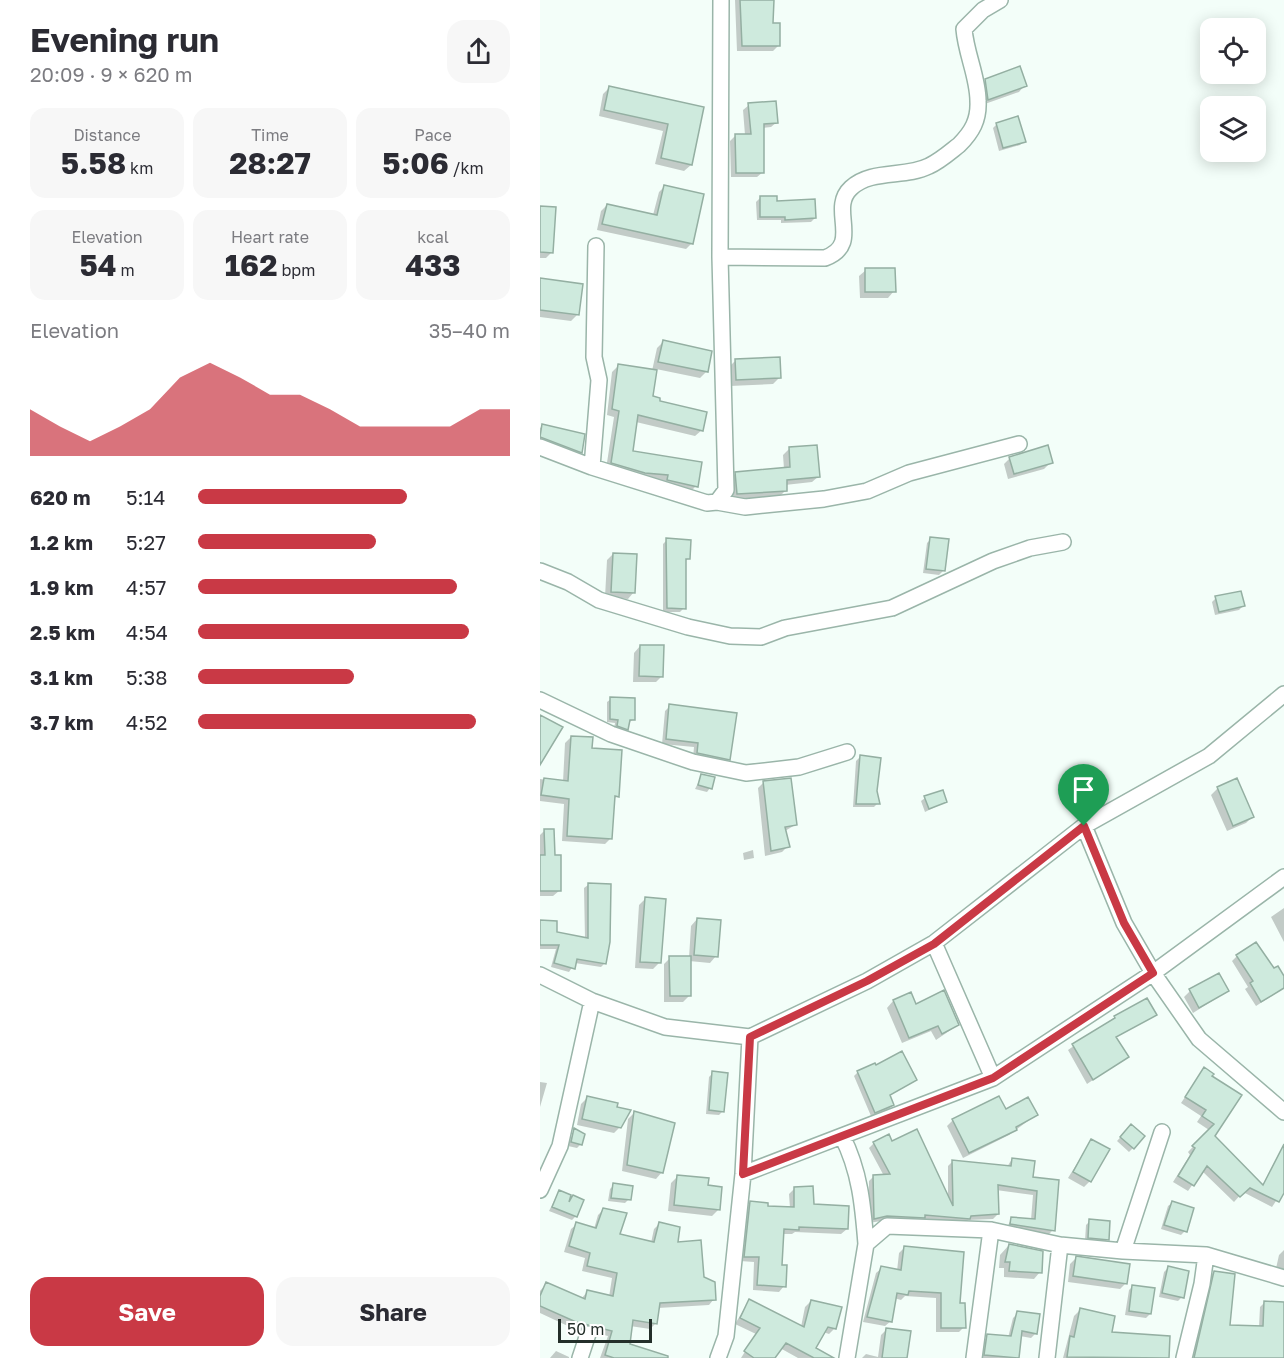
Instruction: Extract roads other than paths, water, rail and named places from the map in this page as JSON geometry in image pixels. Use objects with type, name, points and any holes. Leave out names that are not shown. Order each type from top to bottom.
[{"type":"street","points":[[717,502],[726,490],[720,257],[721,0]]},
{"type":"street","points":[[720,257],[825,258],[837,253],[843,246],[845,194],[852,187],[864,180],[928,167],[971,134],[977,118],[979,99],[964,29],[982,10],[1000,0]]},
{"type":"street","points":[[592,467],[599,380],[594,357],[596,246]]},
{"type":"street","points":[[540,447],[592,467],[707,503],[717,502],[745,507],[856,493],[909,473],[1019,444]]},
{"type":"street","points":[[540,571],[568,582],[599,600],[667,621],[730,636],[760,637],[785,628],[892,608],[993,561],[1030,548],[1063,542]]},
{"type":"street","points":[[540,975],[592,1001],[665,1027],[750,1037],[867,981],[934,944],[1084,826],[1209,756],[1284,694]]},
{"type":"street","points":[[540,700],[611,734],[693,762],[746,773],[799,767],[848,752]]},
{"type":"street","points":[[1084,826],[1124,923],[1153,973],[1199,1039],[1284,1112]]},
{"type":"street","points":[[743,1174],[993,1078],[1153,973],[1284,877]]},
{"type":"street","points":[[934,944],[993,1078]]},
{"type":"street","points":[[540,1190],[560,1146],[592,1001]]},
{"type":"street","points":[[718,1358],[726,1336],[743,1174],[750,1037]]},
{"type":"street","points":[[1123,1251],[1162,1132]]},
{"type":"street","points":[[842,1136],[854,1160],[863,1201],[866,1244],[847,1358]]},
{"type":"street","points":[[866,1244],[887,1226],[991,1230],[1060,1245],[1206,1255],[1284,1278]]},
{"type":"street","points":[[974,1358],[991,1230]]},
{"type":"street","points":[[1047,1358],[1060,1245]]},
{"type":"street","points":[[1184,1358],[1202,1284],[1206,1255]]},
{"type":"street","points":[[580,1358],[588,1335]]}]
